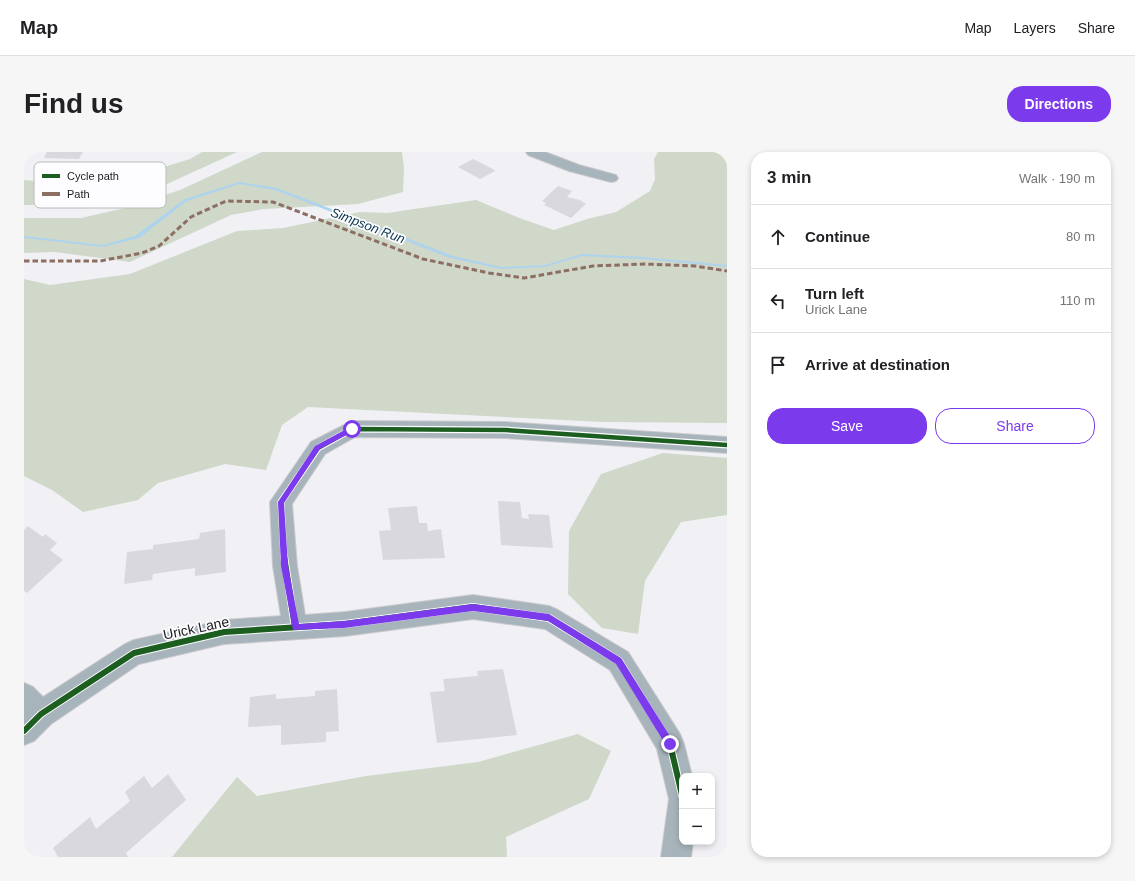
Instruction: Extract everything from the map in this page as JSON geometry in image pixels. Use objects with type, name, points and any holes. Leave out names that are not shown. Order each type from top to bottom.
[{"type":"street","points":[[533,152],[574,168],[611,178]]},
{"type":"street","points":[[296,627],[285,566],[281,502],[318,448],[352,429],[506,430],[727,445]]},
{"type":"street","name":"Urick Lane","points":[[30,714],[134,653],[224,632],[344,624],[473,607],[549,618],[619,661],[670,744],[679,782]]},
{"type":"street","points":[[676,857],[681,809]]},
{"type":"green space","points":[[202,152],[237,152],[166,184],[166,166],[190,159]]},
{"type":"green space","points":[[262,152],[402,152],[404,168],[403,192],[358,204],[264,209],[231,215],[130,262],[55,252],[24,253],[24,218],[81,218],[125,208],[166,208],[166,195],[180,190]]},
{"type":"green space","points":[[658,152],[727,152],[727,423],[602,422],[308,407],[282,425],[266,470],[225,464],[158,483],[138,500],[83,512],[52,490],[24,476],[24,279],[50,285],[130,274],[237,231],[283,228],[360,212],[387,213],[476,200],[522,219],[554,230],[587,219],[616,212],[650,191],[655,179],[654,159]]},
{"type":"green space","points":[[24,180],[34,181],[34,205],[24,205]]},
{"type":"green space","points":[[663,453],[727,458],[727,515],[681,522],[645,581],[638,634],[602,628],[568,594],[569,531],[601,474]]},
{"type":"green space","points":[[578,734],[611,751],[589,799],[506,837],[507,857],[172,857],[237,777],[257,796],[366,776],[478,762]]},
{"type":"building","points":[[47,152],[83,152],[79,159],[44,158]]},
{"type":"building","points":[[473,159],[495,171],[480,179],[458,167]]},
{"type":"building","points":[[558,186],[572,191],[567,197],[580,200],[586,204],[571,218],[544,205],[546,203],[542,201]]},
{"type":"building","points":[[498,501],[520,502],[522,518],[529,519],[528,514],[549,515],[553,548],[501,545]]},
{"type":"building","points":[[417,506],[419,523],[427,523],[428,531],[441,529],[445,558],[383,560],[379,531],[391,530],[388,508]]},
{"type":"building","points":[[28,526],[43,537],[45,534],[57,543],[50,550],[63,560],[27,593],[24,591],[24,530]]},
{"type":"building","points":[[225,529],[226,572],[195,576],[195,568],[153,574],[152,580],[124,584],[127,552],[153,549],[153,545],[199,539],[200,533]]},
{"type":"building","points":[[503,669],[517,735],[437,743],[430,692],[445,691],[443,679],[478,676],[477,671]]},
{"type":"building","points":[[337,689],[339,731],[326,732],[326,742],[281,745],[281,725],[248,727],[250,697],[276,694],[276,699],[315,696],[315,691]]},
{"type":"building","points":[[168,774],[186,800],[126,853],[128,857],[58,857],[53,848],[90,817],[96,829],[130,801],[125,792],[144,776],[152,788]]},
{"type":"waterway","name":"Simpson Run","points":[[24,237],[103,246],[137,237],[186,200],[239,183],[276,189],[452,257],[502,268],[545,266],[582,255],[643,258],[727,266]]},
{"type":"marked path","points":[[24,261],[100,261],[142,253],[159,246],[191,217],[226,201],[273,202],[423,259],[489,273],[524,278],[593,266],[645,264],[695,266],[727,271]]},
{"type":"cycle path","points":[[295,627],[285,566],[281,502],[318,448],[352,429],[506,430],[727,445]]},
{"type":"cycle path","points":[[24,731],[41,714],[134,653],[224,632],[345,624],[473,607],[549,618],[619,661],[670,744],[679,782]]},
{"type":"route","points":[[352,429],[318,448],[281,502],[285,566],[296,627],[344,624],[473,607],[549,618],[619,661],[670,744]]}]
